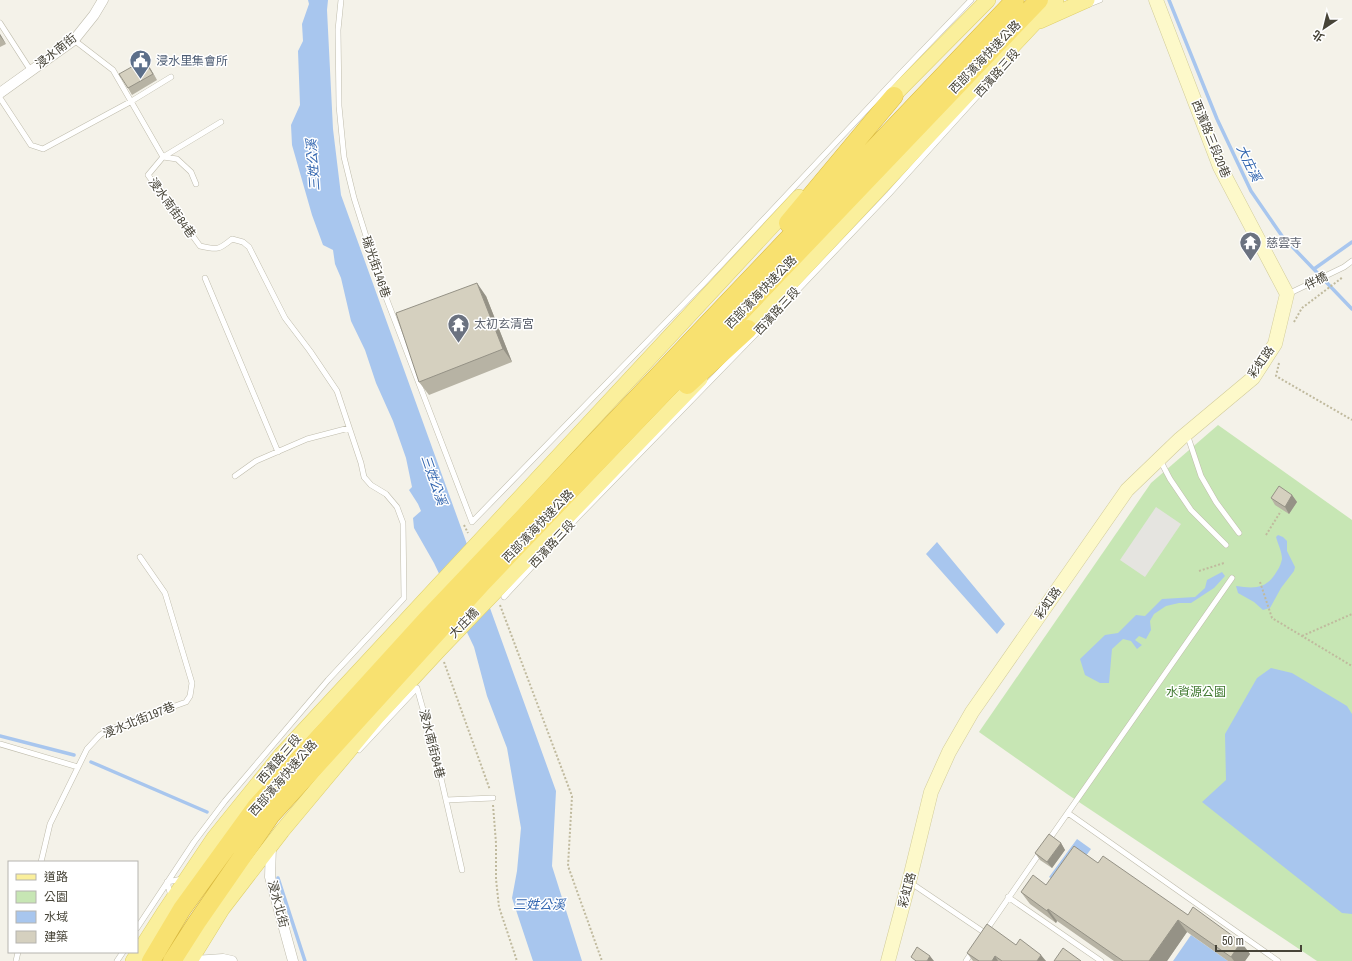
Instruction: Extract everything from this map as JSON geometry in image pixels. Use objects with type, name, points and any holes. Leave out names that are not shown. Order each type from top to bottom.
[{"type":"highway","name":"西部濱海快速公路","points":[[488,586],[680,353],[1015,0]]},
{"type":"highway","name":"西部濱海快速公路","points":[[488,586],[562,501],[1039,0]]},
{"type":"highway","points":[[680,353],[894,96]]},
{"type":"highway","points":[[562,501],[748,329]]},
{"type":"highway","name":"大庄橋","points":[[439,619],[488,586]]},
{"type":"highway","name":"西部濱海快速公路","points":[[152,961],[182,909],[256,807],[439,619]]},
{"type":"highway","name":"西部濱海快速公路","points":[[172,961],[271,815],[439,619]]},
{"type":"main road","points":[[894,96],[988,0]]},
{"type":"main road","name":"西濱路三段","points":[[488,586],[748,329],[1037,25],[1056,0]]},
{"type":"main road","points":[[1037,25],[1087,0]]},
{"type":"main road","name":"西濱路三段","points":[[138,952],[214,838],[282,755],[431,592],[894,96]]},
{"type":"main road","name":"大庄橋","points":[[282,831],[377,718],[439,650],[488,586]]},
{"type":"main road","points":[[190,961],[222,909],[282,831]]},
{"type":"street","name":"浸水南街","points":[[0,93],[74,40],[94,15],[103,0]]},
{"type":"street","name":"西濱路三段20巷","points":[[1156,0],[1220,166],[1288,294]]},
{"type":"street","name":"彩虹路","points":[[889,961],[931,792],[949,752],[972,712],[1127,490],[1159,459],[1252,378],[1275,344],[1288,294]]},
{"type":"street","name":"浸水北街","points":[[271,846],[270,877],[294,961]]},
{"type":"street","points":[[194,961],[223,959],[232,961]]},
{"type":"lane","name":"瑞光街146巷","points":[[341,0],[338,30],[339,106],[344,157],[354,198],[382,287],[472,522],[693,295],[971,0]]},
{"type":"lane","points":[[1037,25],[1100,0]]},
{"type":"lane","points":[[0,23],[31,71]]},
{"type":"lane","points":[[74,40],[113,70],[130,102],[163,157]]},
{"type":"lane","name":"西濱路三段","points":[[488,586],[578,517],[756,334],[889,194],[1004,66]]},
{"type":"lane","points":[[0,98],[31,145],[43,149],[130,102],[171,77]]},
{"type":"lane","points":[[163,157],[222,122]]},
{"type":"lane","points":[[163,157],[177,159],[191,172],[196,184]]},
{"type":"lane","name":"浸水南街84巷","points":[[163,157],[148,175],[200,246],[221,249],[232,239],[243,242],[250,247],[286,318],[337,391],[364,477],[371,485],[390,498],[397,507],[403,523],[404,598]]},
{"type":"lane","name":"伴橋","points":[[1288,294],[1344,267],[1352,260]]},
{"type":"lane","points":[[205,278],[278,452]]},
{"type":"lane","points":[[235,476],[256,460],[307,439],[349,428]]},
{"type":"lane","points":[[1187,434],[1201,476],[1216,502],[1239,533]]},
{"type":"lane","points":[[1159,459],[1170,479],[1191,510],[1226,545]]},
{"type":"lane","name":"浸水北街197巷","points":[[41,861],[50,824],[87,749],[100,735],[108,730],[186,702],[190,696],[192,683],[164,593],[140,557]]},
{"type":"lane","points":[[981,939],[1008,897],[1232,578]]},
{"type":"lane","name":"西濱路三段","points":[[138,926],[194,842],[225,801],[328,680],[404,598]]},
{"type":"lane","name":"浸水南街84巷","points":[[356,753],[417,688],[435,752],[462,870]]},
{"type":"lane","points":[[0,744],[78,767]]},
{"type":"lane","points":[[282,831],[292,827],[341,770]]},
{"type":"lane","points":[[446,800],[493,798]]},
{"type":"lane","points":[[1068,813],[1278,961]]},
{"type":"lane","points":[[172,900],[167,882],[187,878]]},
{"type":"lane","points":[[909,882],[985,933]]},
{"type":"lane","points":[[1008,897],[1101,961]]},
{"type":"lane","points":[[966,961],[974,950]]},
{"type":"path","name":"伴橋","points":[[1293,325],[1302,308],[1342,278]]},
{"type":"path","points":[[1280,358],[1276,376],[1352,420]]},
{"type":"path","points":[[1266,535],[1281,511]]},
{"type":"path","points":[[1199,571],[1224,563]]},
{"type":"path","points":[[1260,582],[1272,618],[1352,666]]},
{"type":"path","points":[[488,586],[500,604],[572,796],[568,866],[602,961]]},
{"type":"path","points":[[1302,636],[1352,614]]},
{"type":"green space","name":"水資源公園","points":[[1218,425],[1352,520],[1352,961],[1317,961],[1067,794],[979,732],[1151,483]]},
{"type":"shaded area","points":[[1156,507],[1181,524],[1145,577],[1120,560]]},
{"type":"water","name":"三姓公溪","points":[[308,0],[328,0],[327,10],[333,129],[341,195],[556,791],[552,866],[582,961],[533,961],[512,898],[517,871],[521,828],[507,748],[487,696],[474,647],[434,563],[414,528],[413,518],[421,511],[409,490],[412,487],[406,458],[393,421],[376,383],[365,350],[351,321],[341,278],[335,264],[333,250],[323,245],[312,215],[292,145],[291,125],[300,105],[298,51],[303,41],[302,24],[309,4]]},
{"type":"water","points":[[1278,535],[1287,541],[1287,551],[1295,567],[1294,571],[1281,588],[1270,608],[1263,610],[1254,602],[1238,593],[1236,586],[1260,586],[1265,584],[1273,577],[1279,568],[1282,559],[1276,537]]},
{"type":"water","points":[[937,542],[1005,624],[997,634],[926,554]]},
{"type":"water","points":[[1222,572],[1225,576],[1214,588],[1191,603],[1179,603],[1166,606],[1154,614],[1150,621],[1151,630],[1146,639],[1139,636],[1135,640],[1142,645],[1137,649],[1131,641],[1123,639],[1112,649],[1109,683],[1100,683],[1085,675],[1080,659],[1105,635],[1118,633],[1136,615],[1145,616],[1162,599],[1195,597],[1205,588],[1207,580]]},
{"type":"water","points":[[1271,668],[1292,673],[1347,706],[1352,714],[1352,914],[1342,913],[1202,802],[1226,780],[1225,734],[1257,678]]},
{"type":"water","points":[[1077,839],[1091,849],[1063,887],[1049,877]]},
{"type":"water","points":[[1191,935],[1228,961],[1173,961]]},
{"type":"building","points":[[144,60],[153,74],[128,88],[119,74]]},
{"type":"building","name":"太初玄清宮","points":[[477,283],[503,349],[419,382],[396,313]]},
{"type":"building","points":[[1279,486],[1292,495],[1285,507],[1271,498]]},
{"type":"building","points":[[1049,834],[1061,843],[1047,862],[1035,853]]},
{"type":"building","points":[[1074,846],[1098,863],[1103,856],[1188,915],[1193,907],[1241,942],[1231,957],[1178,920],[1149,961],[1123,961],[1021,892],[1033,875],[1046,885]]},
{"type":"building","points":[[987,924],[1016,945],[1020,939],[1041,955],[1037,961],[1002,961],[995,956],[992,961],[979,961],[967,953]]},
{"type":"building","points":[[917,947],[930,956],[927,961],[916,961],[911,957]]},
{"type":"building","points":[[1063,948],[1081,961],[1054,961]]},
{"type":"waterway","name":"大庄溪","points":[[1169,0],[1217,119],[1251,191],[1282,236],[1352,309]]},
{"type":"waterway","points":[[1314,269],[1352,242]]},
{"type":"waterway","points":[[0,736],[74,755]]},
{"type":"waterway","points":[[91,762],[207,812]]},
{"type":"waterway","points":[[278,878],[305,961]]},
{"type":"place","name":"浸水里集會所","points":[[141,80]]},
{"type":"place","name":"慈雲寺","points":[[1251,262]]},
{"type":"place","name":"太初玄清宮","points":[[458,344]]}]
